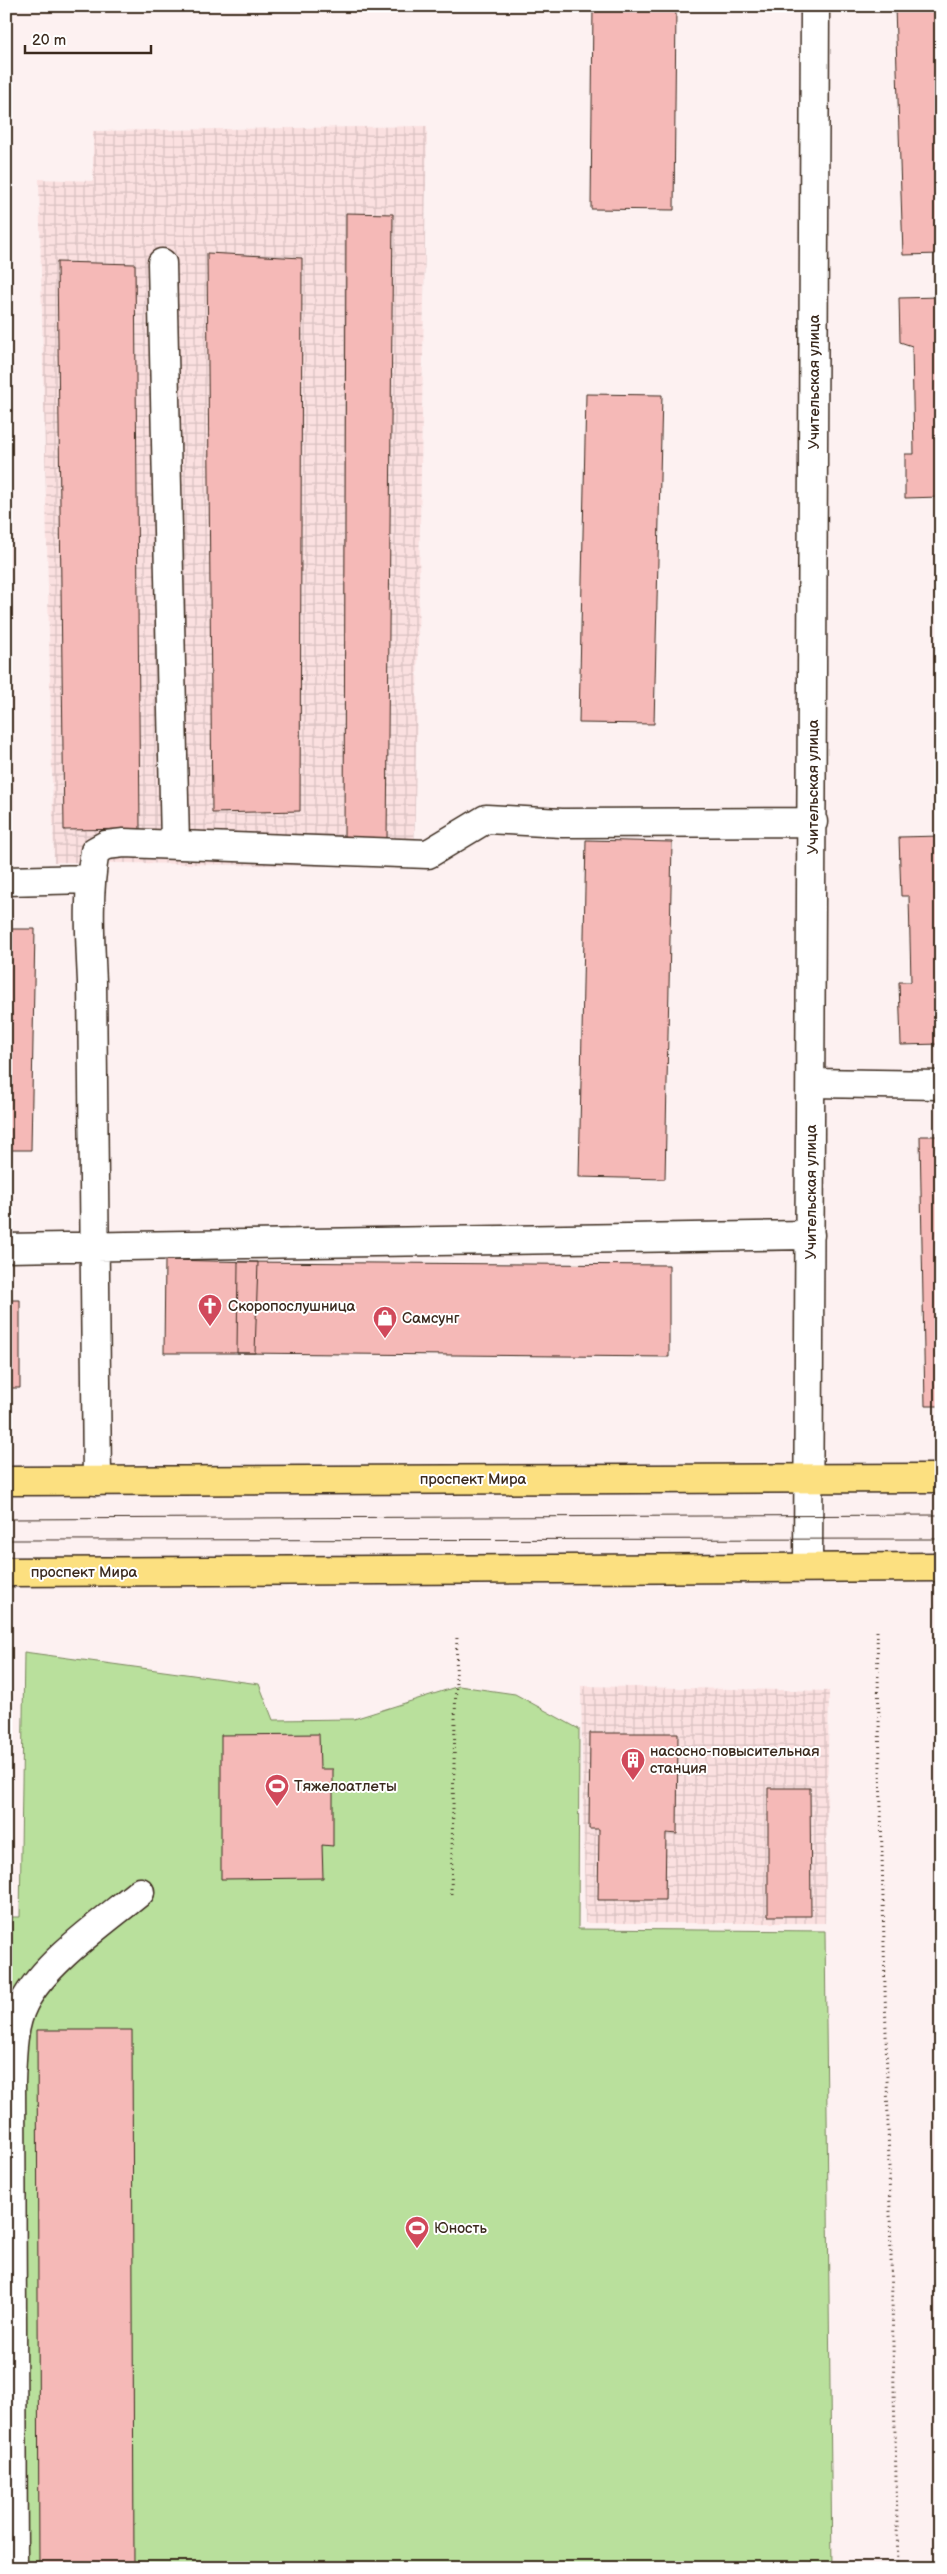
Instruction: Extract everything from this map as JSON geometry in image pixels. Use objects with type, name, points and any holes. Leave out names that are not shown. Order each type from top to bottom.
[{"type":"main road","name":"проспект Мира","points":[[6,1481],[941,1478]]},
{"type":"main road","name":"проспект Мира","points":[[6,1572],[941,1568]]},
{"type":"street","name":"Учительская улица","points":[[808,1568],[812,1083],[815,6]]},
{"type":"street","points":[[162,262],[175,844]]},
{"type":"street","points":[[97,1481],[96,1247],[92,982],[89,922],[90,879],[95,851],[106,845],[124,843],[428,854],[486,819],[562,824],[813,822]]},
{"type":"street","points":[[6,881],[90,879]]},
{"type":"street","points":[[812,1083],[941,1085]]},
{"type":"street","points":[[6,1248],[810,1235]]},
{"type":"street","points":[[13,2568],[11,2082],[14,2041],[24,2004],[40,1982],[61,1958],[140,1892]]},
{"type":"path","points":[[876,1631],[898,2568]]},
{"type":"path","points":[[451,1894],[457,1635]]},
{"type":"shaded area","points":[[427,126],[414,867],[54,862],[39,179],[93,181],[93,131]]},
{"type":"shaded area","points":[[6,333],[8,333],[14,810],[6,810]]},
{"type":"shaded area","points":[[581,1686],[829,1691],[825,1923],[585,1923]]},
{"type":"green space","name":"Юность","points":[[24,1652],[259,1684],[273,1720],[354,1719],[459,1686],[515,1694],[579,1729],[578,1929],[825,1931],[832,2568],[6,2568],[6,1917],[20,1917]]},
{"type":"building","points":[[593,6],[676,6],[674,210],[591,209]]},
{"type":"building","points":[[941,6],[941,254],[903,255],[895,7]]},
{"type":"building","points":[[346,213],[393,214],[387,840],[344,839]]},
{"type":"building","points":[[207,253],[302,258],[300,811],[212,813]]},
{"type":"building","points":[[57,262],[135,264],[140,829],[64,830]]},
{"type":"building","points":[[941,297],[941,497],[905,498],[905,454],[914,454],[912,346],[900,342],[899,298]]},
{"type":"building","points":[[586,394],[662,395],[654,724],[579,723]]},
{"type":"building","points":[[941,836],[941,1044],[901,1045],[899,982],[911,982],[909,896],[901,896],[899,837]]},
{"type":"building","points":[[586,840],[672,842],[665,1179],[579,1177]]},
{"type":"building","points":[[6,929],[35,929],[31,1150],[6,1150]]},
{"type":"building","points":[[920,1136],[941,1136],[941,1406],[925,1406]]},
{"type":"building","name":"Скоропослушница","points":[[165,1260],[258,1262],[255,1353],[164,1353]]},
{"type":"building","points":[[238,1262],[669,1265],[669,1357],[237,1353]]},
{"type":"building","points":[[6,1300],[20,1300],[20,1388],[6,1388]]},
{"type":"building","name":"насосно-повысительная станция","points":[[590,1733],[678,1733],[677,1834],[666,1833],[665,1900],[598,1900],[599,1829],[589,1829]]},
{"type":"building","name":"Тяжелоатлеты","points":[[319,1734],[320,1769],[333,1769],[333,1846],[322,1845],[323,1878],[221,1879],[221,1735]]},
{"type":"building","points":[[768,1788],[810,1788],[811,1916],[768,1916]]},
{"type":"building","points":[[37,2030],[132,2030],[134,2568],[39,2568]]},
{"type":"tram line","points":[[6,1519],[941,1515]]},
{"type":"tram line","points":[[6,1540],[941,1539]]},
{"type":"place","name":"Скоропослушница","points":[[210,1327]]},
{"type":"place","name":"Самсунг","points":[[385,1339]]},
{"type":"place","name":"насосно-повысительная станция","points":[[633,1781]]},
{"type":"place","name":"Тяжелоатлеты","points":[[277,1807]]},
{"type":"place","name":"Юность","points":[[417,2249]]}]
